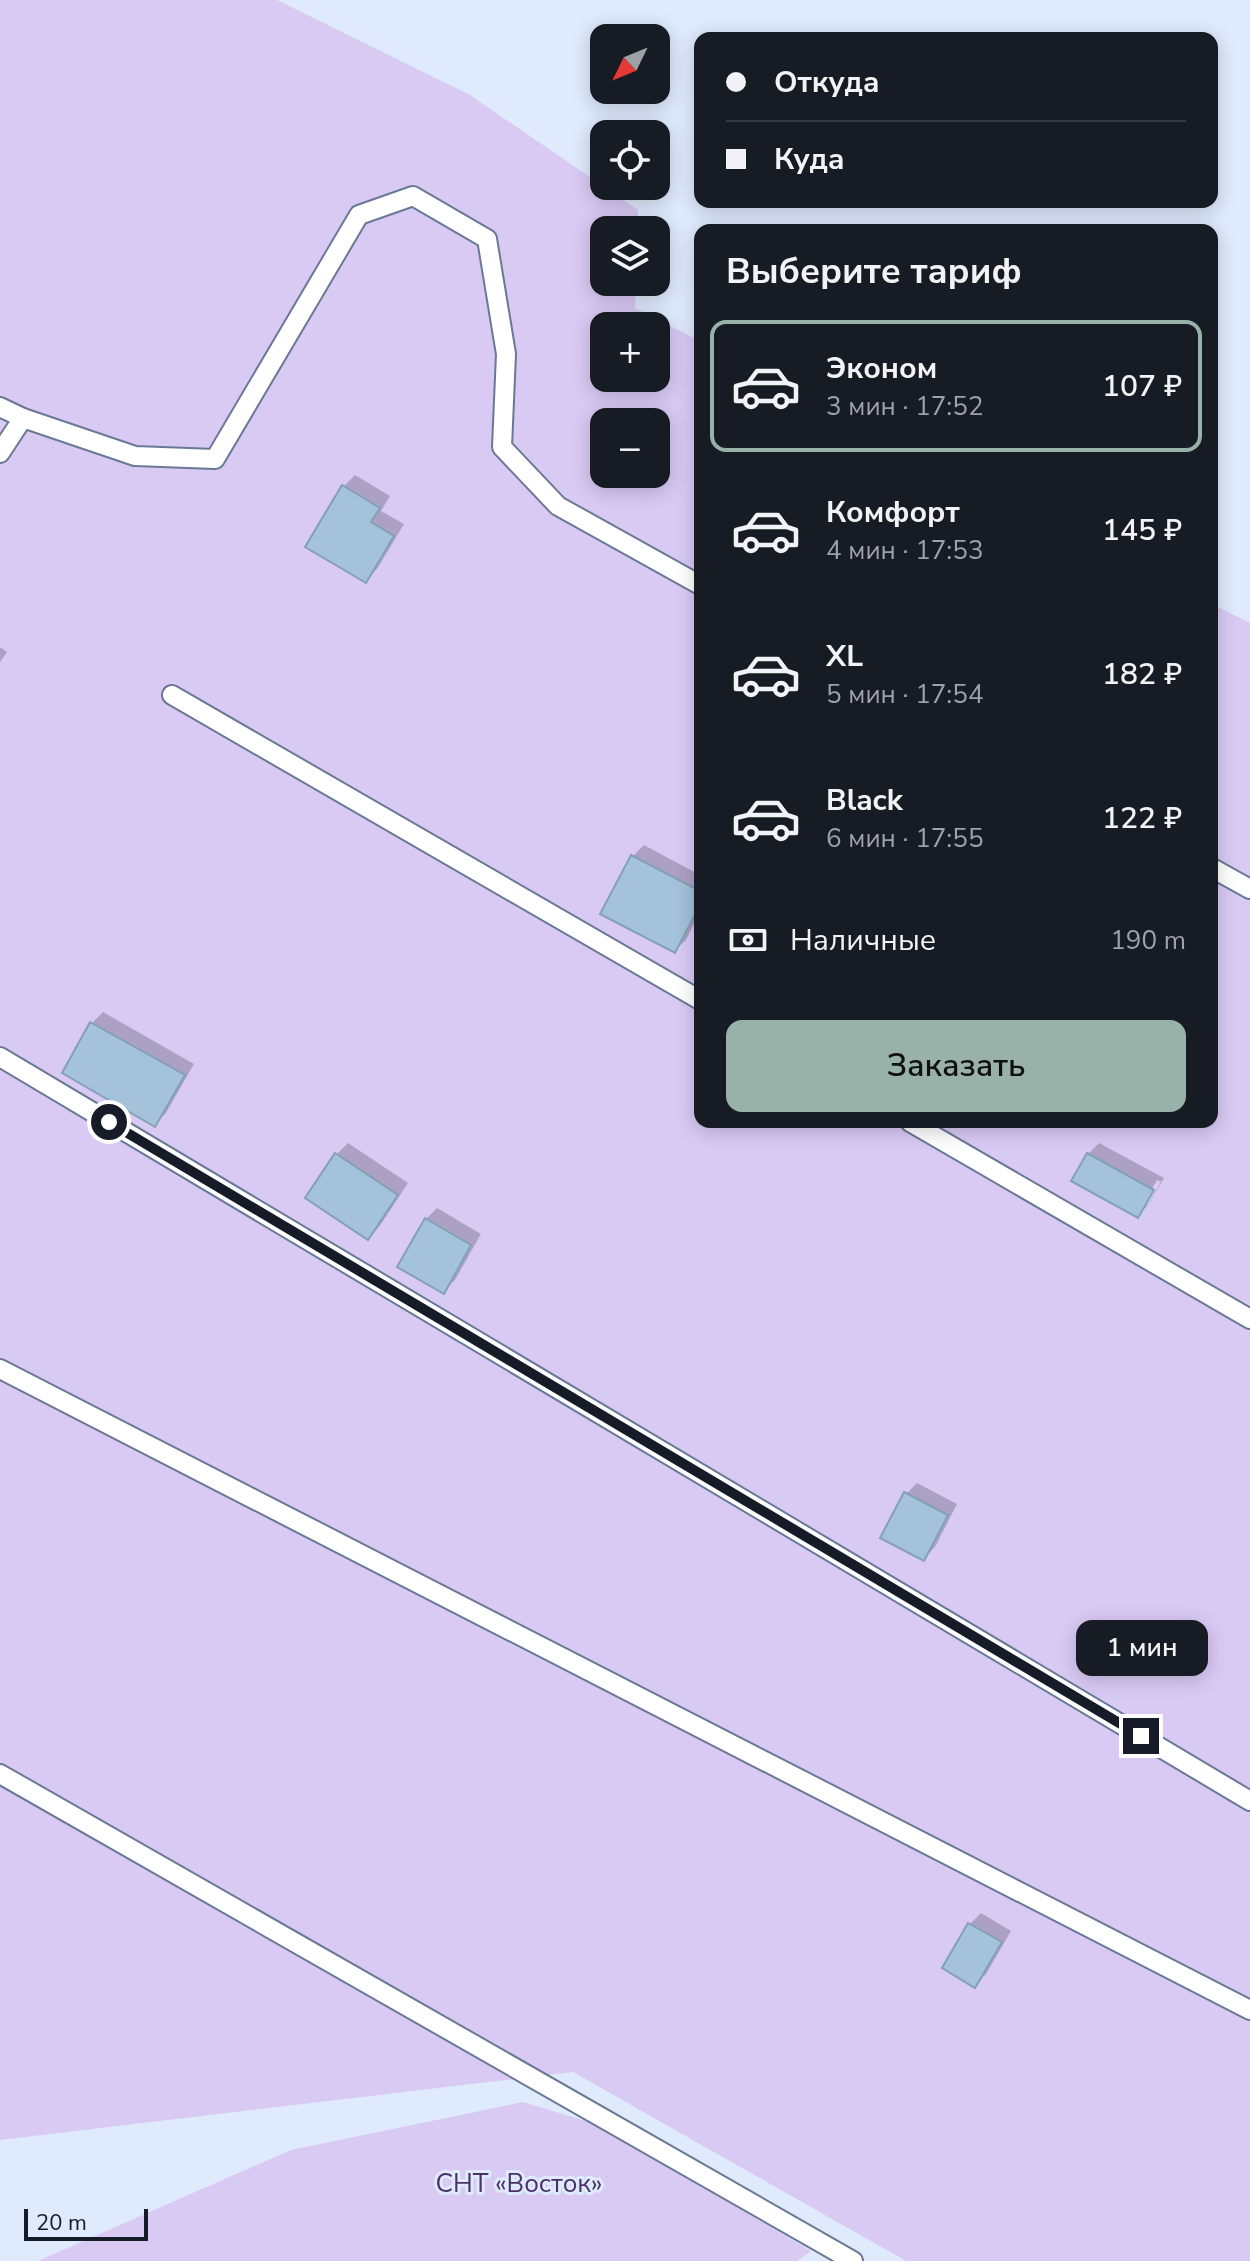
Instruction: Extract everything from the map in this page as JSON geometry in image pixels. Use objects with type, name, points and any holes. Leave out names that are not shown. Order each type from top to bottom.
[{"type":"lane","points":[[0,407],[23,418],[135,456],[215,459],[359,215],[413,196],[487,239],[506,354],[502,447],[558,506],[694,582]]},
{"type":"lane","points":[[0,453],[23,418]]},
{"type":"lane","points":[[172,695],[694,997]]},
{"type":"lane","points":[[1218,871],[1250,889]]},
{"type":"lane","points":[[0,1057],[1250,1801]]},
{"type":"lane","points":[[920,1128],[1250,1319]]},
{"type":"lane","points":[[0,1369],[1250,2010]]},
{"type":"lane","points":[[0,1774],[853,2261]]},
{"type":"green space","points":[[0,0],[277,0],[470,95],[590,177],[590,200],[623,200],[638,210],[638,216],[590,216],[590,296],[635,296],[635,308],[643,312],[590,312],[590,392],[670,392],[670,326],[694,338],[694,1128],[1218,1128],[1218,607],[1250,623],[1250,2261],[906,2261],[573,2072],[0,2140]]},
{"type":"green space","name":"СНТ «Восток»","points":[[523,2102],[599,2125],[811,2251],[797,2261],[38,2261],[291,2150]]},
{"type":"building","points":[[342,485],[380,508],[371,522],[394,536],[366,583],[305,547]]},
{"type":"building","points":[[631,855],[694,888],[694,917],[675,953],[600,914]]},
{"type":"building","points":[[90,1022],[185,1075],[155,1127],[62,1073]]},
{"type":"building","points":[[335,1153],[398,1195],[368,1240],[305,1198]]},
{"type":"building","points":[[1087,1153],[1154,1190],[1138,1218],[1071,1181]]},
{"type":"building","points":[[425,1218],[471,1245],[444,1294],[397,1267]]},
{"type":"building","points":[[904,1492],[948,1515],[924,1561],[880,1538]]},
{"type":"building","points":[[968,1923],[1002,1942],[975,1988],[942,1968]]},
{"type":"route","points":[[109,1122],[1141,1736]]}]
